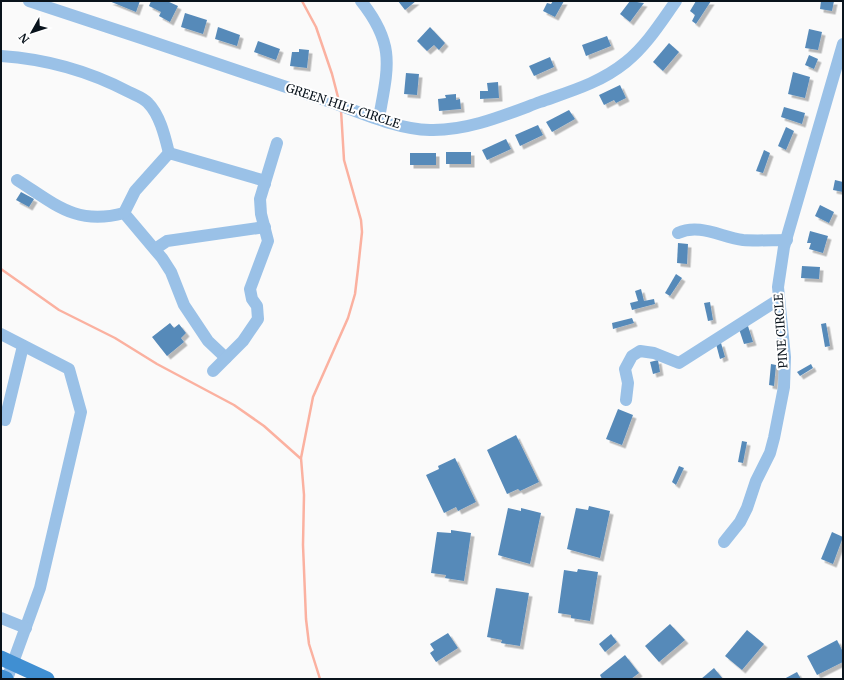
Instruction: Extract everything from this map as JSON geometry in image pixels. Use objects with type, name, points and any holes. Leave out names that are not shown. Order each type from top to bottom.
[{"type":"main road","points":[[7,661],[47,679]]},
{"type":"main road","points":[[1,677],[6,679]]},
{"type":"street","name":"GREEN HILL CIRCLE","points":[[29,1],[379,118],[390,123],[428,130],[452,129],[510,113],[583,88],[607,76],[627,61],[646,43],[676,1]]},
{"type":"street","points":[[361,1],[375,18],[384,37],[387,54],[379,118]]},
{"type":"street","name":"PINE CIRCLE","points":[[724,542],[740,522],[747,508],[759,475],[770,453],[776,432],[784,387],[785,357],[778,300],[779,282],[787,240],[843,44]]},
{"type":"street","points":[[1,56],[20,57],[73,68],[123,89],[148,102],[163,130],[169,153]]},
{"type":"street","points":[[213,372],[243,341],[258,319],[257,306],[252,299],[250,290],[268,241],[260,199],[266,184],[277,143]]},
{"type":"street","points":[[169,153],[262,180],[266,184]]},
{"type":"street","points":[[124,213],[135,191],[169,153]]},
{"type":"street","points":[[17,180],[67,211],[82,216],[95,218],[124,213]]},
{"type":"street","points":[[124,213],[155,249],[171,272],[188,311],[208,341],[226,358]]},
{"type":"street","points":[[155,249],[166,241],[265,227]]},
{"type":"street","points":[[678,233],[686,229],[695,229],[744,240],[787,240]]},
{"type":"street","points":[[626,400],[628,383],[625,369],[632,356],[640,351],[654,353],[679,363],[778,300]]},
{"type":"street","points":[[1,334],[69,369],[81,412],[40,588],[26,628],[7,661],[6,679]]},
{"type":"street","points":[[1,419],[5,420],[23,346]]},
{"type":"street","points":[[1,618],[26,628]]},
{"type":"building","points":[[109,1],[140,1],[136,12]]},
{"type":"building","points":[[151,1],[167,1],[178,6],[170,22],[159,16],[161,12],[149,6]]},
{"type":"building","points":[[398,1],[416,1],[405,10]]},
{"type":"building","points":[[553,1],[564,1],[555,17],[543,11],[547,3],[551,4]]},
{"type":"building","points":[[630,1],[644,3],[630,22],[620,14]]},
{"type":"building","points":[[696,1],[711,1],[696,24],[692,21],[695,15],[690,11]]},
{"type":"building","points":[[821,1],[834,1],[832,11],[820,9]]},
{"type":"building","points":[[185,13],[207,20],[203,34],[181,27]]},
{"type":"building","points":[[218,27],[240,35],[237,46],[215,39]]},
{"type":"building","points":[[430,27],[445,43],[439,50],[434,45],[427,51],[417,41]]},
{"type":"building","points":[[809,29],[822,32],[818,50],[805,48]]},
{"type":"building","points":[[607,36],[611,46],[586,56],[582,45]]},
{"type":"building","points":[[258,41],[280,49],[276,60],[254,52]]},
{"type":"building","points":[[669,43],[679,52],[663,71],[653,62]]},
{"type":"building","points":[[299,49],[309,50],[307,68],[290,66],[292,52],[299,52]]},
{"type":"building","points":[[809,55],[818,59],[814,69],[805,65]]},
{"type":"building","points":[[550,57],[554,67],[534,76],[529,66]]},
{"type":"building","points":[[793,72],[810,77],[805,98],[788,94]]},
{"type":"building","points":[[406,73],[419,74],[417,95],[404,94]]},
{"type":"building","points":[[498,82],[499,98],[480,99],[480,91],[488,91],[487,83]]},
{"type":"building","points":[[620,85],[626,98],[616,103],[614,100],[604,105],[599,95]]},
{"type":"building","points":[[456,94],[456,100],[460,99],[461,109],[439,111],[438,99],[446,98],[445,95]]},
{"type":"building","points":[[784,107],[805,113],[802,124],[781,117]]},
{"type":"building","points":[[569,110],[575,119],[552,132],[546,122]]},
{"type":"building","points":[[538,125],[543,135],[520,146],[515,135]]},
{"type":"building","points":[[786,127],[794,131],[786,150],[778,146]]},
{"type":"building","points":[[506,139],[511,149],[487,160],[482,150]]},
{"type":"building","points":[[764,150],[770,153],[763,173],[756,171]]},
{"type":"building","points":[[446,152],[471,152],[471,164],[446,164]]},
{"type":"building","points":[[410,153],[436,153],[436,165],[410,165]]},
{"type":"building","points":[[835,180],[843,182],[843,192],[833,190]]},
{"type":"building","points":[[21,192],[34,199],[29,207],[16,200]]},
{"type":"building","points":[[820,205],[834,212],[829,223],[815,216]]},
{"type":"building","points":[[810,231],[828,236],[823,253],[809,249],[811,243],[807,243]]},
{"type":"building","points":[[678,243],[688,244],[687,264],[677,263]]},
{"type":"building","points":[[802,266],[820,267],[819,279],[801,278]]},
{"type":"building","points":[[676,274],[682,278],[670,296],[665,293]]},
{"type":"building","points":[[641,289],[644,301],[654,299],[655,304],[632,310],[630,303],[638,301],[635,291]]},
{"type":"building","points":[[710,302],[713,320],[708,321],[704,303]]},
{"type":"building","points":[[632,318],[634,323],[613,329],[612,323]]},
{"type":"building","points":[[170,323],[174,328],[179,324],[186,333],[181,338],[184,342],[167,356],[152,337]]},
{"type":"building","points":[[826,323],[830,346],[825,347],[821,324]]},
{"type":"building","points":[[748,326],[753,342],[744,344],[739,329]]},
{"type":"building","points":[[721,343],[725,357],[720,359],[716,344]]},
{"type":"building","points":[[658,360],[660,372],[653,374],[650,362]]},
{"type":"building","points":[[771,364],[776,365],[774,386],[769,385]]},
{"type":"building","points":[[811,364],[813,368],[800,376],[797,372]]},
{"type":"building","points":[[618,409],[633,415],[622,445],[606,439]]},
{"type":"building","points":[[516,435],[539,482],[520,491],[518,489],[507,494],[487,450]]},
{"type":"building","points":[[742,441],[747,442],[743,463],[738,462]]},
{"type":"building","points":[[455,458],[476,502],[458,511],[456,507],[444,513],[426,475],[439,469],[438,466]]},
{"type":"building","points":[[679,466],[684,468],[676,485],[672,482]]},
{"type":"building","points":[[589,506],[610,511],[600,558],[567,549],[576,508],[588,510]]},
{"type":"building","points":[[508,508],[521,511],[521,508],[541,513],[530,564],[498,555]]},
{"type":"building","points":[[451,530],[471,533],[464,581],[445,578],[446,575],[431,573],[437,532],[451,533]]},
{"type":"building","points":[[832,532],[843,537],[833,564],[821,559]]},
{"type":"building","points":[[578,569],[598,572],[590,621],[571,618],[571,615],[558,613],[564,570],[577,572]]},
{"type":"building","points":[[496,588],[529,593],[520,646],[501,643],[502,640],[487,637]]},
{"type":"building","points":[[670,624],[685,640],[659,662],[645,646]]},
{"type":"building","points":[[747,630],[764,644],[742,670],[725,656]]},
{"type":"building","points":[[448,633],[458,648],[436,662],[430,653],[434,650],[430,644]]},
{"type":"building","points":[[611,634],[617,642],[605,652],[599,644]]},
{"type":"building","points":[[837,640],[843,652],[843,662],[817,675],[807,656]]},
{"type":"building","points":[[625,655],[639,673],[631,679],[602,679],[600,675]]},
{"type":"building","points":[[714,668],[723,679],[701,679]]},
{"type":"building","points":[[797,672],[801,679],[784,679]]},
{"type":"waterway","points":[[302,1],[316,27],[332,74],[339,101]]},
{"type":"waterway","points":[[320,679],[309,644],[306,619],[303,545],[304,495],[301,458],[313,397],[348,318],[355,294],[358,269],[362,232],[361,220],[344,160],[341,110]]},
{"type":"waterway","points":[[1,269],[59,310],[115,338],[157,364],[234,405],[264,426],[300,458]]}]
